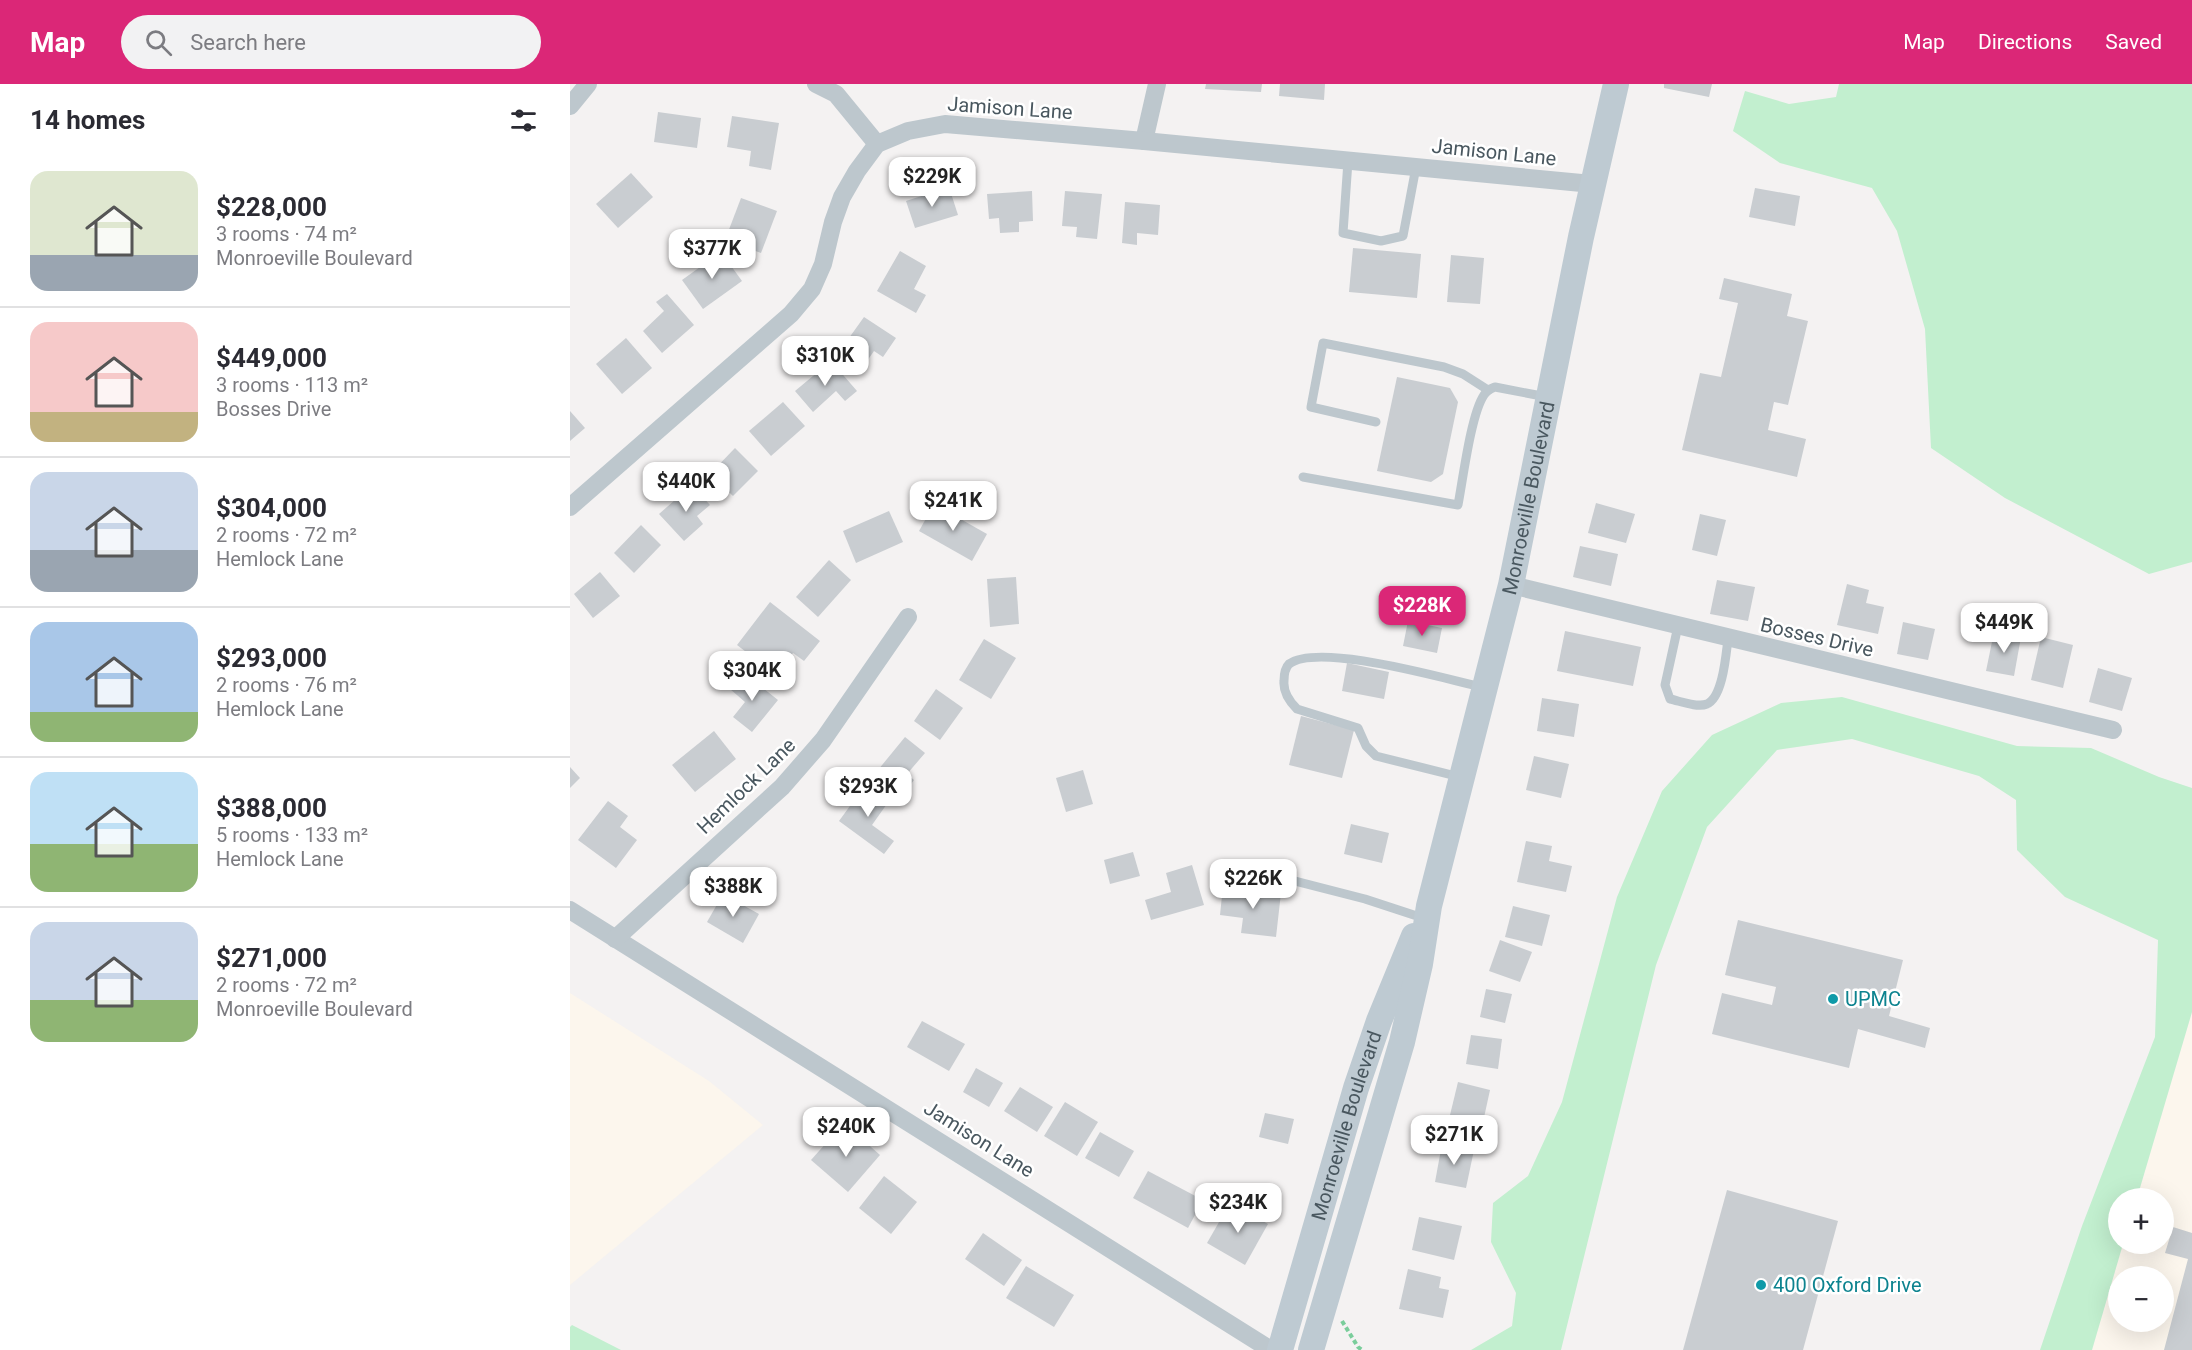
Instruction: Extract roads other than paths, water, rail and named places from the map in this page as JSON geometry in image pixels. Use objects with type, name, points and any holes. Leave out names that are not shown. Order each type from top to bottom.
[{"type":"main road","name":"Monroeville Boulevard","points":[[1311,1350],[1402,1042],[1419,964],[1426,912],[1511,585],[1592,184],[1616,84]]},
{"type":"main road","name":"Monroeville Boulevard","points":[[1280,1350],[1356,1088],[1405,955],[1426,912]]},
{"type":"street","points":[[570,106],[588,84]]},
{"type":"street","points":[[816,84],[837,94],[877,144]]},
{"type":"street","points":[[1144,141],[1157,84]]},
{"type":"street","name":"Jamison Lane","points":[[570,507],[798,306],[812,289],[823,264],[833,222],[842,197],[857,171],[877,144],[908,130],[945,124],[1592,184]]},
{"type":"street","name":"Bosses Drive","points":[[1511,585],[2113,730]]},
{"type":"street","name":"Hemlock Lane","points":[[615,939],[782,788],[823,740],[908,617]]},
{"type":"street","name":"Jamison Lane","points":[[570,910],[1271,1350]]},
{"type":"lane","points":[[1348,161],[1343,233],[1381,241],[1403,236],[1416,167]]},
{"type":"lane","points":[[1376,422],[1311,407],[1323,343],[1444,367],[1463,374],[1488,390]]},
{"type":"lane","points":[[1303,477],[1458,505],[1475,422],[1483,396],[1488,390],[1502,387],[1549,397]]},
{"type":"lane","points":[[1678,626],[1665,686],[1670,699],[1699,705],[1707,704],[1713,699],[1719,688],[1728,639]]},
{"type":"lane","points":[[1462,777],[1376,756],[1370,752],[1360,731],[1355,727],[1297,709],[1290,703],[1285,693],[1283,683],[1286,669],[1289,664],[1312,657],[1326,656],[1390,666],[1485,688]]},
{"type":"lane","points":[[1226,880],[1251,872],[1264,873],[1426,912]]},
{"type":"place","name":"UPMC","points":[[1833,999]]},
{"type":"place","name":"400 Oxford Drive","points":[[1761,1285]]}]
